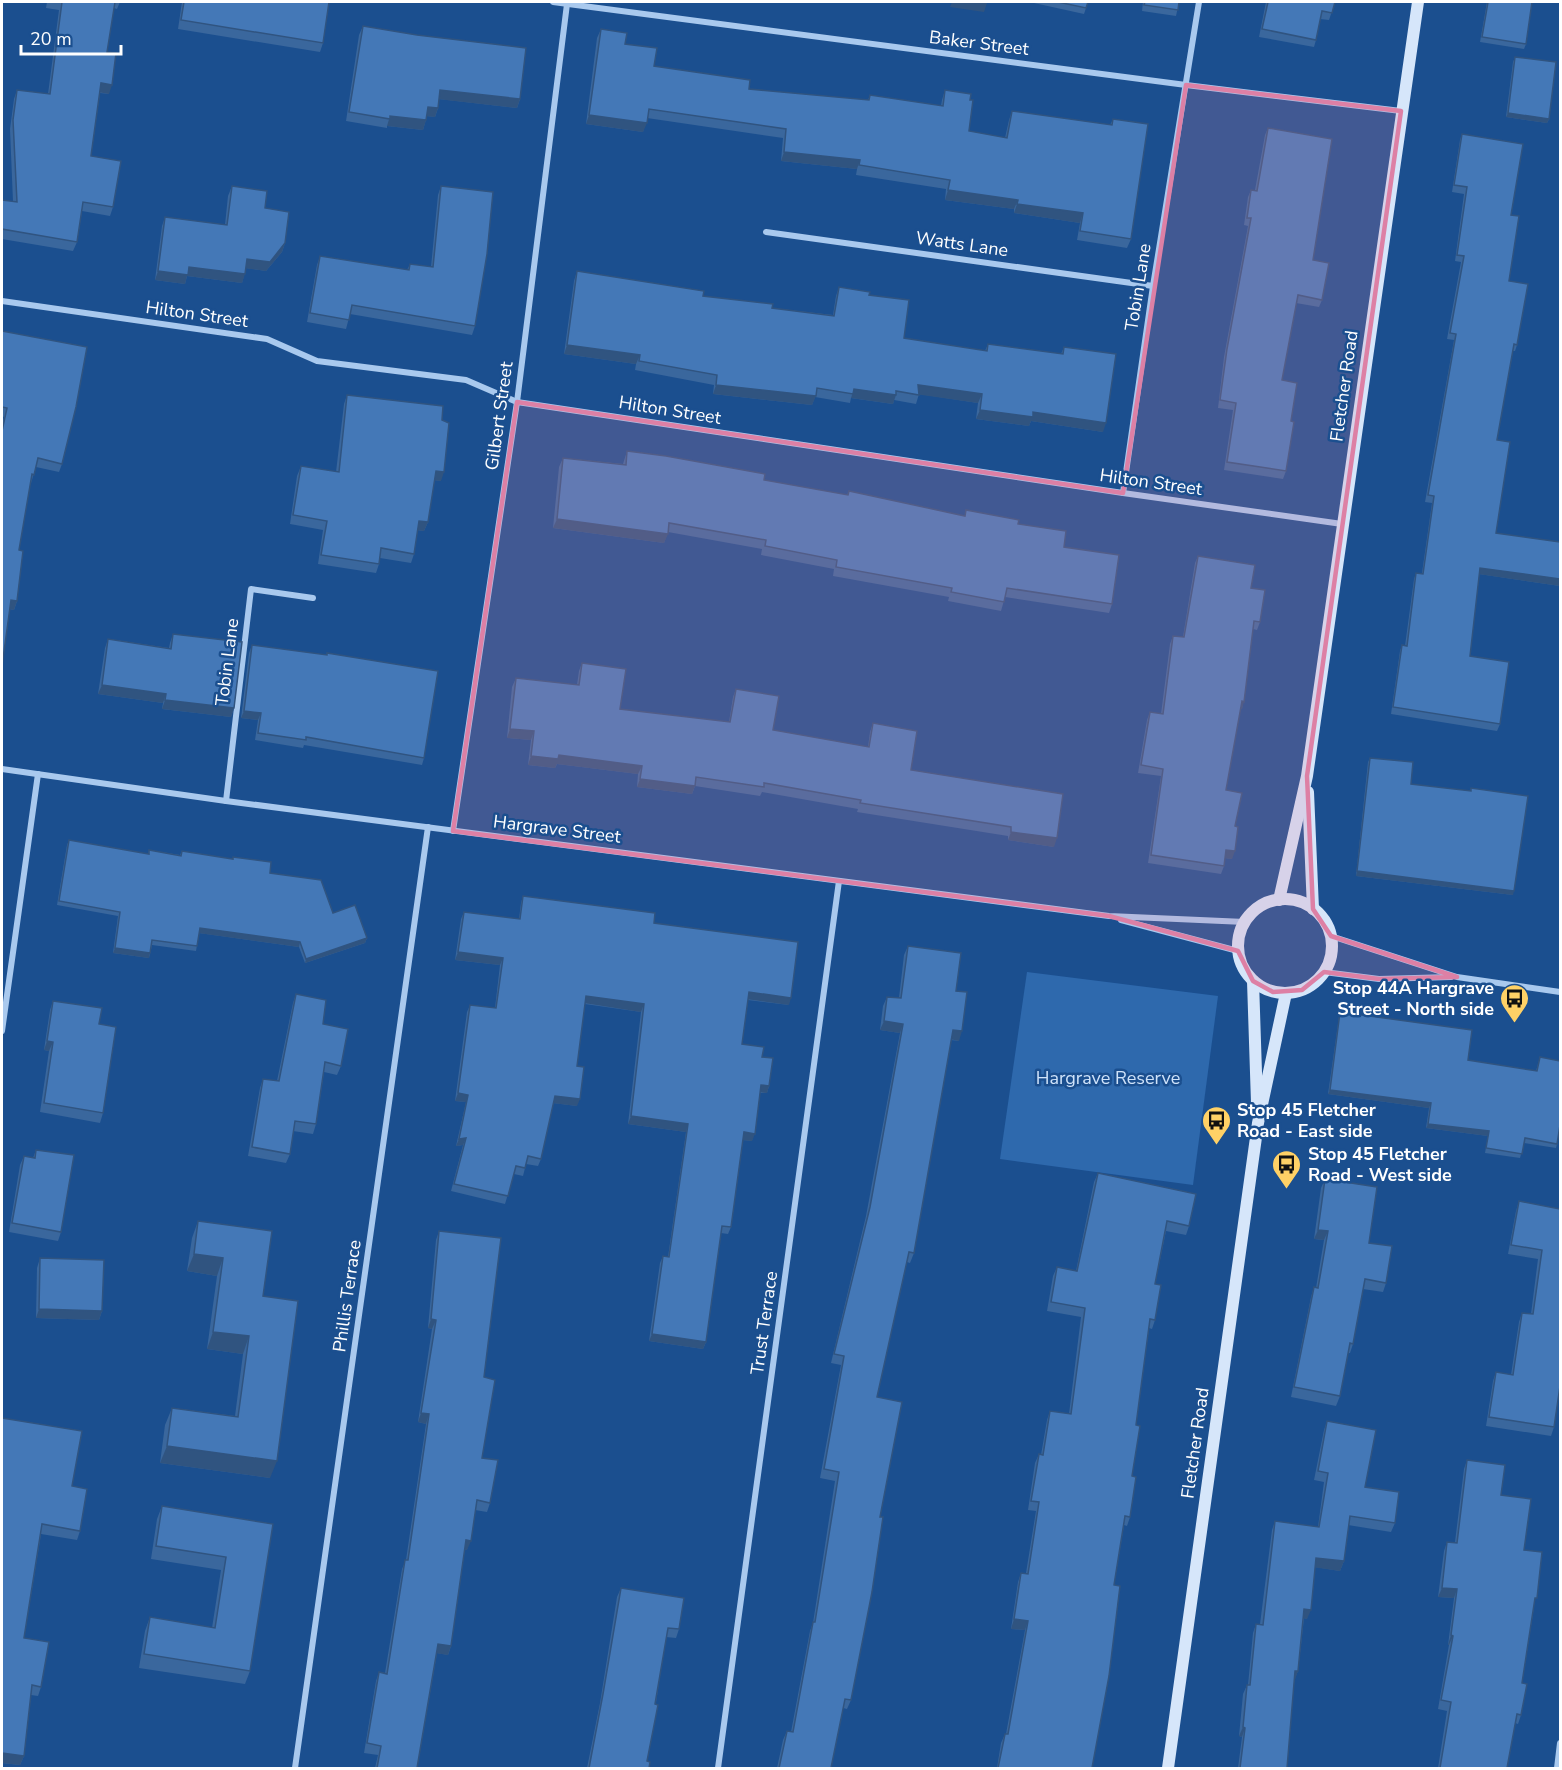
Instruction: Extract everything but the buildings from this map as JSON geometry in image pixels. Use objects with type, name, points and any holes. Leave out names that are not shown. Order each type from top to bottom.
[{"type":"street","name":"Baker Street","points":[[553,2],[1401,111]]},
{"type":"street","name":"Tobin Lane","points":[[1123,493],[1153,286],[1199,2]]},
{"type":"street","name":"Fletcher Road","points":[[1279,900],[1307,776],[1418,2]]},
{"type":"street","name":"Gilbert Street","points":[[453,831],[517,402],[567,4]]},
{"type":"street","name":"Watts Lane","points":[[766,232],[1153,286]]},
{"type":"street","name":"Hilton Street","points":[[2,302],[267,339],[317,362],[466,380],[517,402],[1342,524]]},
{"type":"street","name":"Tobin Lane","points":[[226,801],[251,589],[313,598]]},
{"type":"street","name":"Hargrave Street","points":[[2,769],[226,801],[1109,916],[1245,922]]},
{"type":"street","points":[[2,1031],[38,774]]},
{"type":"street","name":"Fletcher Road","points":[[1307,776],[1313,909]]},
{"type":"street","name":"Phillis Terrace","points":[[295,1768],[428,827]]},
{"type":"street","name":"Trust Terrace","points":[[718,1768],[839,881]]},
{"type":"street","points":[[1290,899],[1306,904],[1320,915],[1331,936],[1332,950],[1324,972],[1318,980],[1302,990],[1286,993],[1273,992],[1253,981],[1240,961],[1238,951],[1239,938],[1245,922],[1257,908],[1279,900],[1290,899]]},
{"type":"street","name":"Hargrave Street","points":[[1109,916],[1238,951]]},
{"type":"street","points":[[1331,936],[1457,977],[1560,992]]},
{"type":"street","points":[[1324,972],[1379,979],[1457,977]]},
{"type":"street","name":"Fletcher Road","points":[[1253,981],[1258,1123]]},
{"type":"street","name":"Fletcher Road","points":[[1168,1768],[1258,1123],[1286,993]]},
{"type":"street","points":[[1557,1768],[1560,1743]]},
{"type":"highlighted area","points":[[1186,85],[1401,111],[1307,776],[1313,909],[1331,936],[1457,977],[1379,979],[1324,972],[1302,990],[1273,992],[1253,981],[1238,951],[1109,916],[453,831],[517,402],[1123,493]]},
{"type":"green space","name":"Hargrave Reserve","points":[[1027,972],[1218,996],[1193,1185],[1000,1159]]},
{"type":"place","name":"Stop 44A Hargrave Street - North side","points":[[1515,1024]]},
{"type":"place","name":"Stop 45 Fletcher Road - East side","points":[[1216,1146]]},
{"type":"place","name":"Stop 45 Fletcher Road - West side","points":[[1287,1190]]}]
